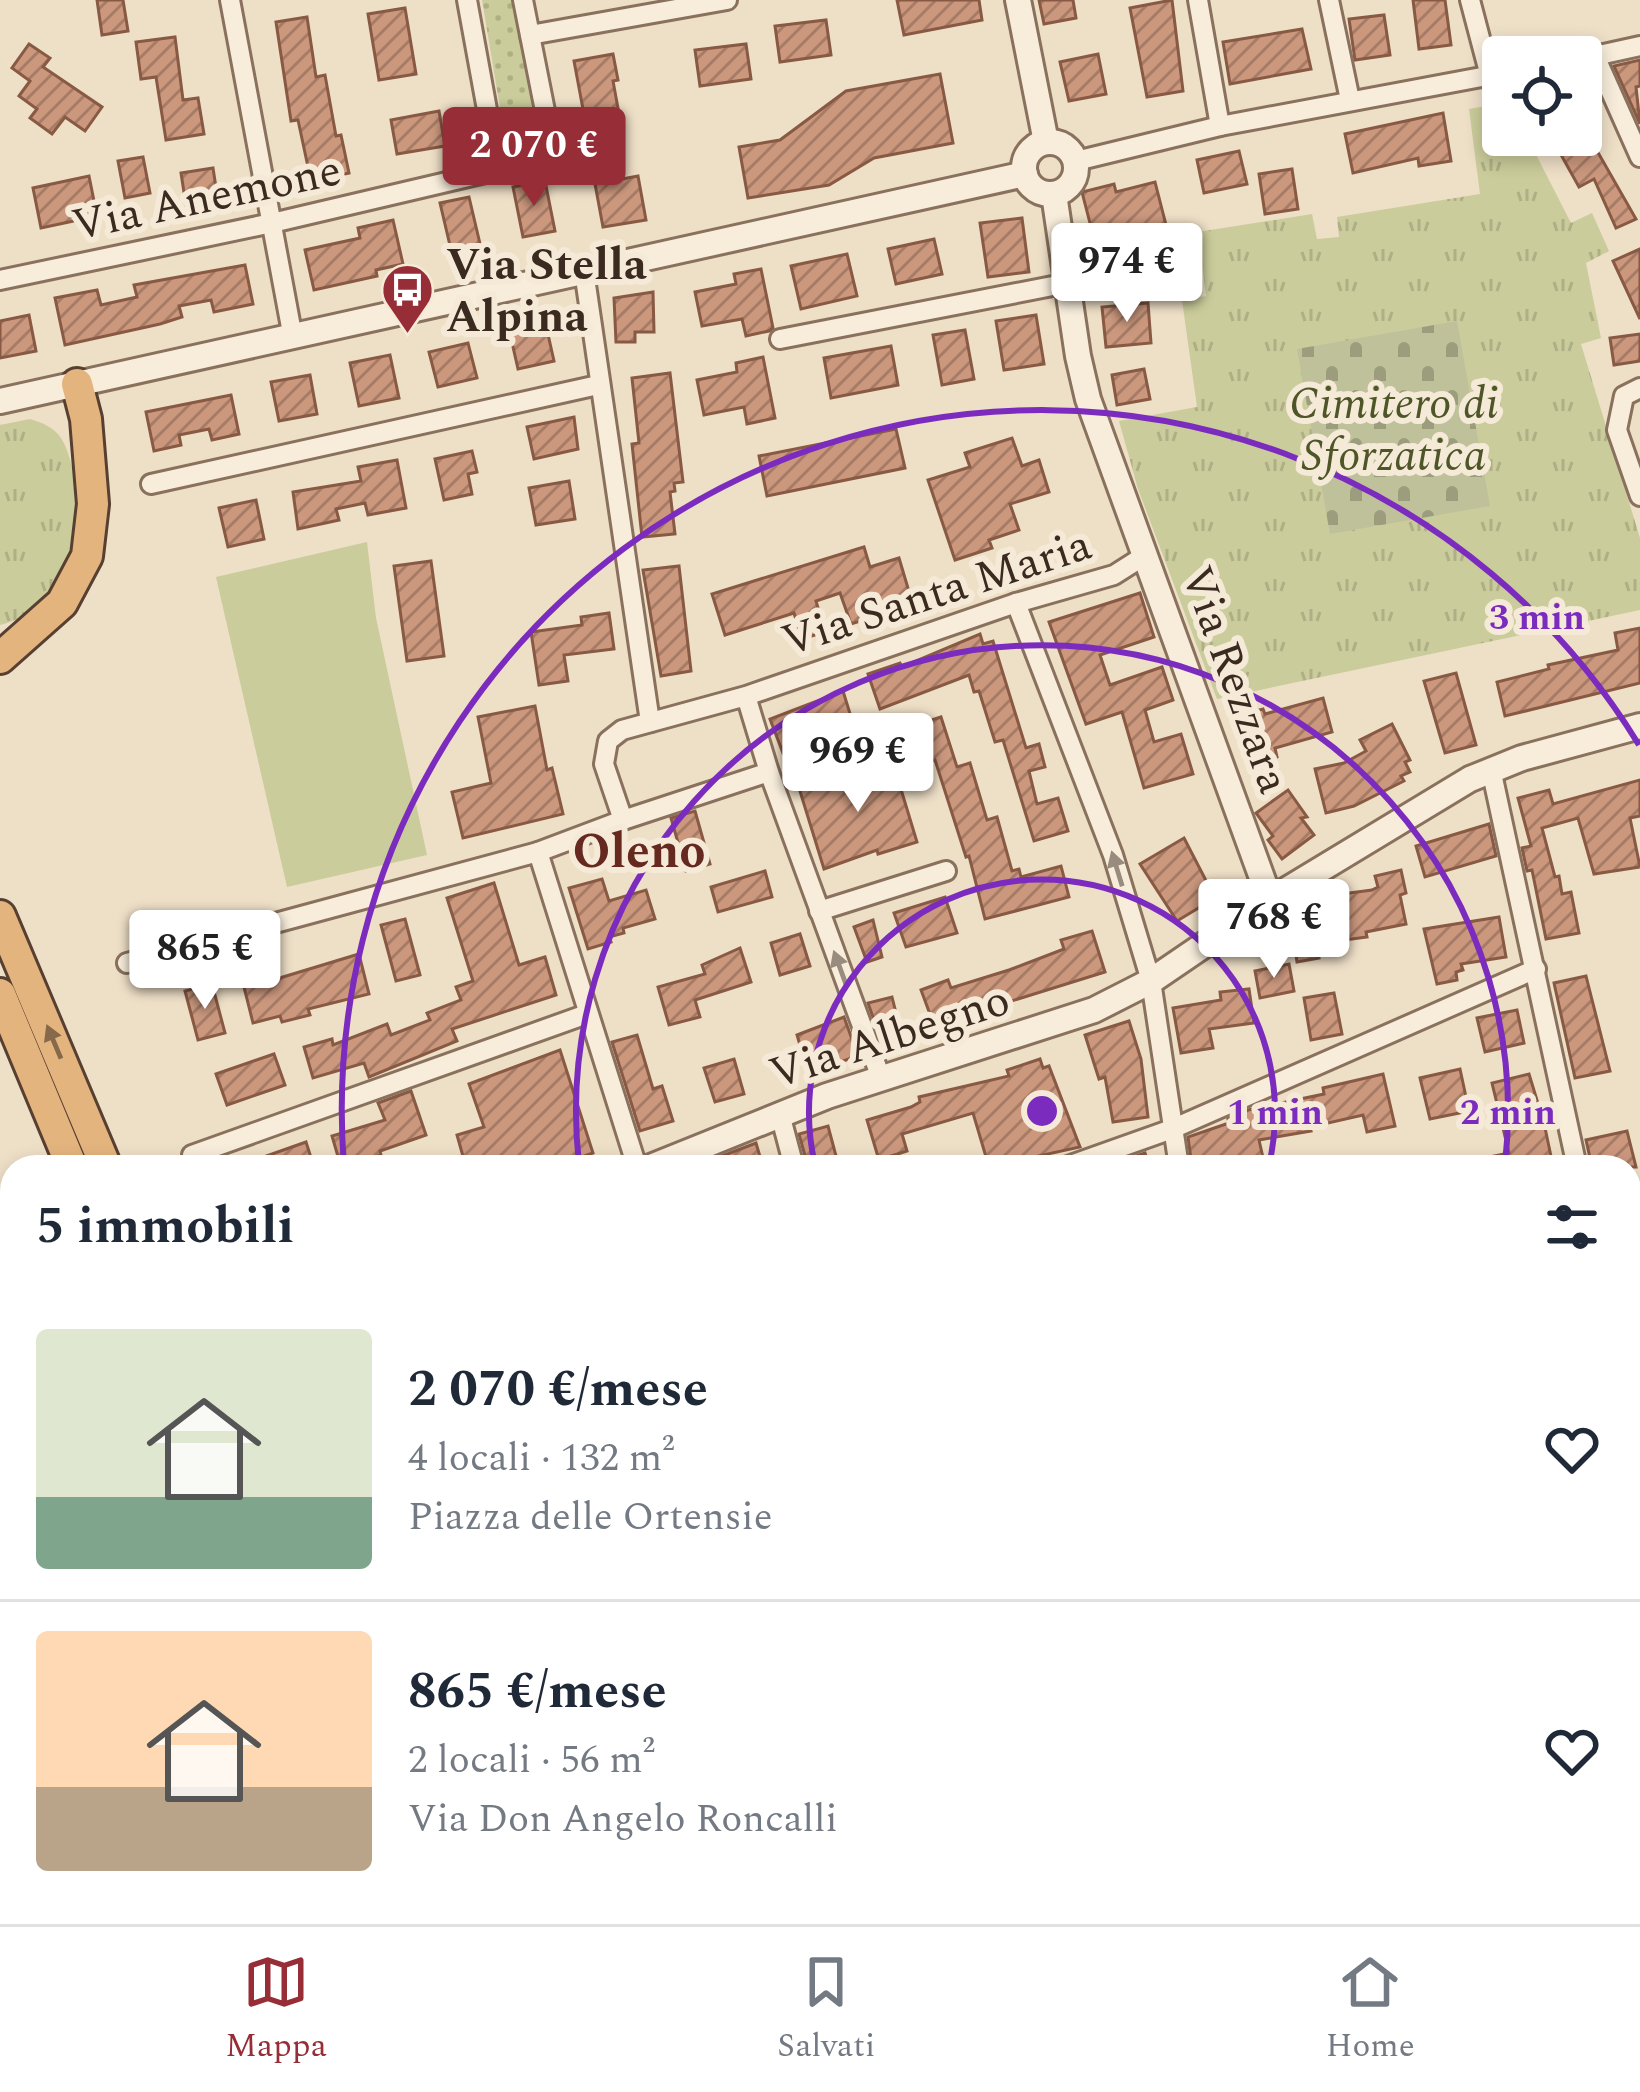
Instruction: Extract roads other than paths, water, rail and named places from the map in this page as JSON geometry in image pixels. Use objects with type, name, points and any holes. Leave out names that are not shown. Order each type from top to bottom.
[{"type":"highway","points":[[0,658],[68,595],[86,556],[93,512],[86,452],[66,420],[77,384]]},
{"type":"highway","points":[[0,640],[34,630]]},
{"type":"highway","points":[[0,916],[101,1155]]},
{"type":"highway","points":[[0,994],[67,1155]]},
{"type":"street","points":[[230,0],[293,338]]},
{"type":"street","points":[[467,0],[498,170]]},
{"type":"street","points":[[524,0],[530,35],[727,0]]},
{"type":"street","points":[[1018,0],[1046,142]]},
{"type":"street","points":[[1198,0],[1220,126]]},
{"type":"street","points":[[1330,0],[1350,100]]},
{"type":"street","points":[[1470,0],[1482,36]]},
{"type":"street","name":"Via Anemone","points":[[0,280],[272,223],[532,161],[547,144],[548,126],[530,35]]},
{"type":"street","points":[[1602,54],[1640,46]]},
{"type":"street","points":[[1076,161],[1220,126],[1482,77]]},
{"type":"street","points":[[1602,84],[1640,157]]},
{"type":"street","points":[[1046,142],[1066,147],[1076,161],[1070,185],[1054,194],[1035,189],[1024,174],[1030,151],[1046,142]]},
{"type":"street","points":[[0,400],[1024,174]]},
{"type":"street","name":"Via Rezzara","points":[[1054,194],[1088,399],[1270,900]]},
{"type":"street","points":[[584,271],[650,722]]},
{"type":"street","points":[[780,338],[1068,283]]},
{"type":"street","points":[[151,484],[598,385]]},
{"type":"street","points":[[1640,388],[1624,396],[1616,422],[1640,496]]},
{"type":"street","name":"Via Santa Maria","points":[[622,820],[604,764],[605,747],[613,735],[1114,575],[1148,554]]},
{"type":"street","points":[[1016,603],[1114,855],[1151,980],[1177,1155]]},
{"type":"street","points":[[746,696],[769,772],[881,1078]]},
{"type":"street","name":"Via Albegno","points":[[680,1155],[881,1078],[1067,1021],[1151,980],[1442,794],[1491,769],[1640,726]]},
{"type":"street","points":[[1491,769],[1575,1155]]},
{"type":"street","points":[[127,963],[538,852],[769,772]]},
{"type":"street","points":[[538,852],[633,1155]]},
{"type":"street","points":[[819,910],[946,871]]},
{"type":"street","points":[[1099,1155],[1172,1129],[1536,969]]},
{"type":"street","points":[[192,1154],[587,1014]]},
{"type":"street","points":[[780,1114],[791,1155]]},
{"type":"place","name":"Via Stella Alpina","points":[[407,335]]},
{"type":"district","name":"Oleno","points":[[639,850]]},
{"type":"park label","name":"Cimitero di Sforzatica","points":[[1394,428]]}]
